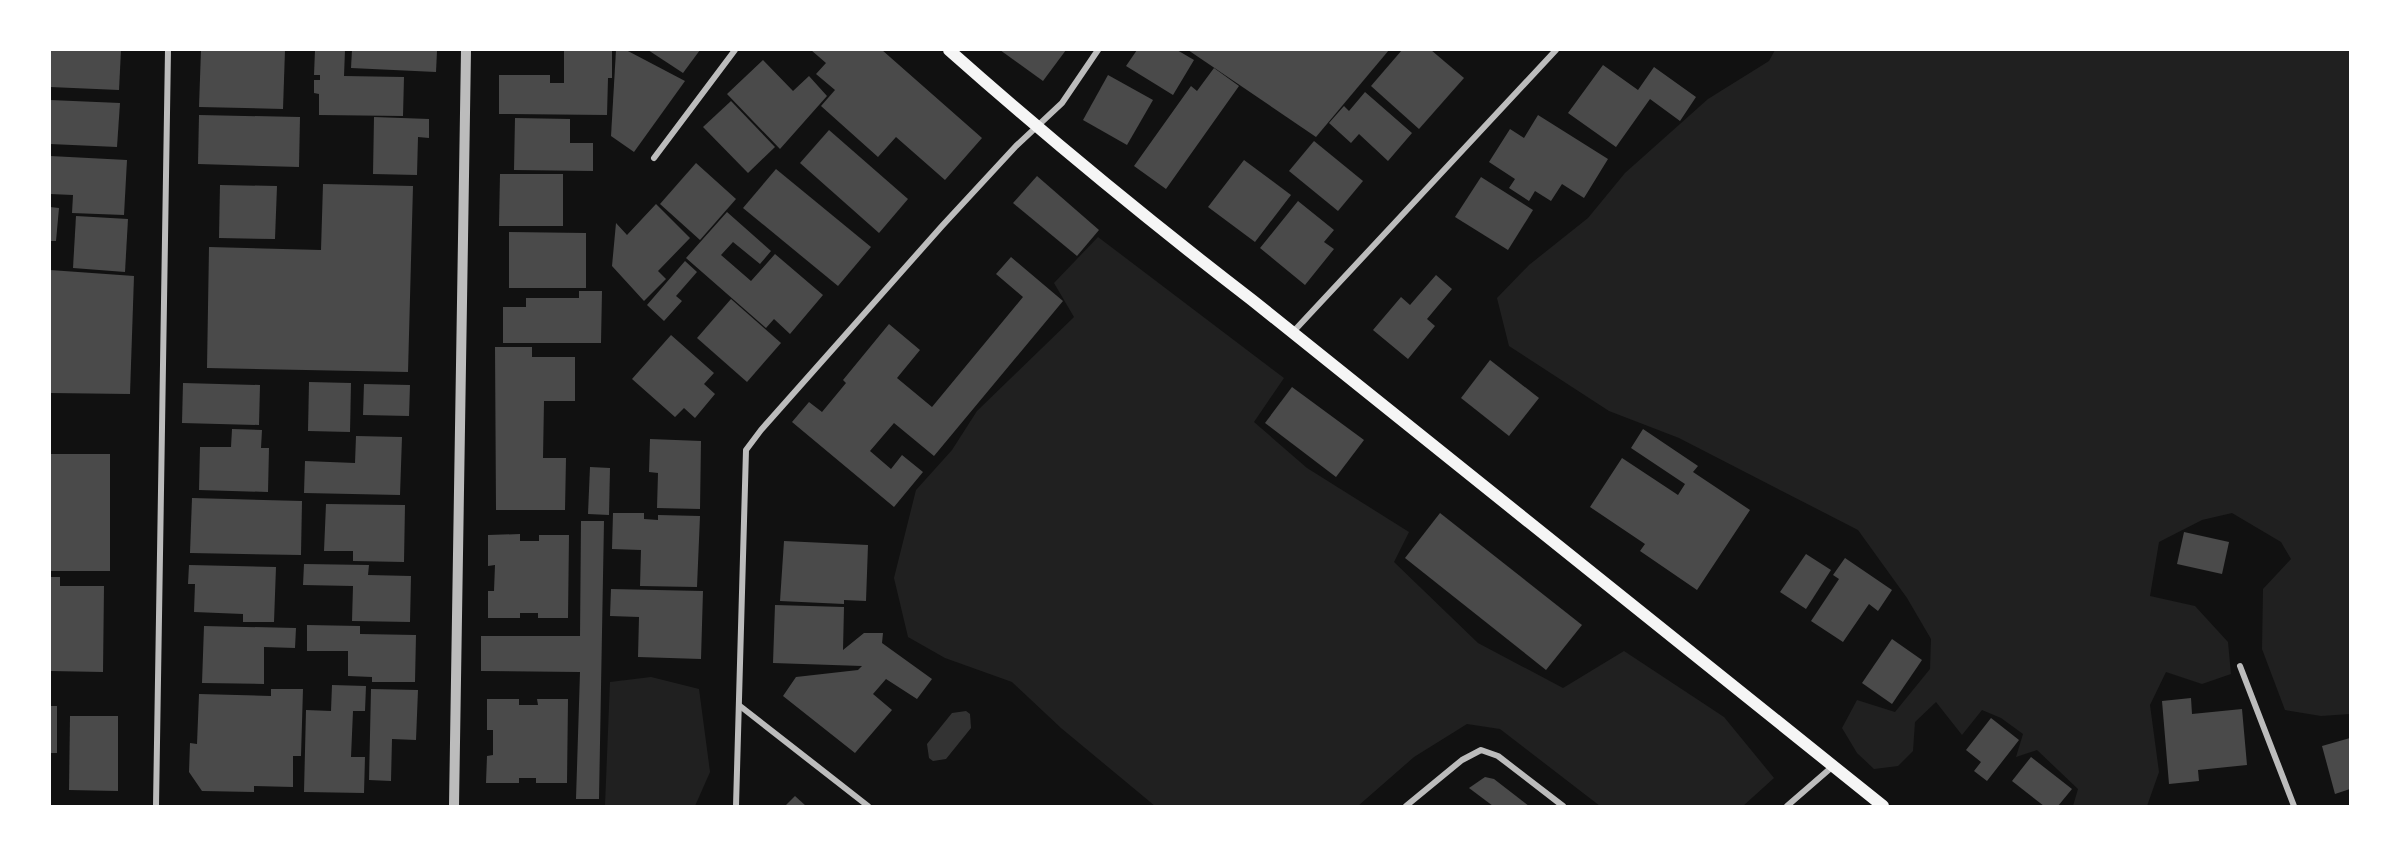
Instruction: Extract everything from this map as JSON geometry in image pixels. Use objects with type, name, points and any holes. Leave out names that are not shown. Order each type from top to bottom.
[{"type":"main road","points":[[949,50],[1036,128],[1883,807]]},
{"type":"street","points":[[156,807],[168,50]]},
{"type":"street","points":[[454,807],[466,50]]},
{"type":"street","points":[[654,158],[735,50]]},
{"type":"street","points":[[736,806],[746,450],[760,430],[942,226],[1062,104],[1098,50]]},
{"type":"street","points":[[1292,333],[1556,50]]},
{"type":"street","points":[[2240,666],[2294,807]]},
{"type":"street","points":[[740,706],[868,807]]},
{"type":"street","points":[[1406,807],[1462,760],[1481,750],[1498,756],[1563,807]]},
{"type":"street","points":[[1787,807],[1832,766]]},
{"type":"shaded area","points":[[1775,50],[2350,50],[2350,714],[2321,716],[2285,710],[2262,649],[2263,589],[2291,559],[2281,542],[2232,513],[2202,520],[2159,542],[2150,596],[2195,606],[2228,642],[2231,674],[2202,684],[2166,672],[2150,705],[2159,772],[2147,806],[2073,806],[2078,789],[2037,750],[2016,757],[2023,734],[2001,718],[1982,710],[1962,735],[1936,702],[1915,722],[1913,751],[1898,766],[1874,769],[1857,753],[1842,728],[1857,700],[1895,712],[1930,669],[1931,639],[1907,598],[1858,530],[1679,438],[1609,411],[1509,346],[1497,298],[1529,265],[1588,218],[1625,173],[1708,99],[1769,61]]},
{"type":"shaded area","points":[[1098,237],[1284,378],[1254,422],[1307,468],[1409,532],[1394,562],[1478,643],[1563,688],[1624,651],[1724,717],[1774,778],[1743,806],[1600,806],[1500,729],[1467,724],[1414,757],[1358,806],[1155,806],[1061,728],[1012,682],[945,658],[908,637],[894,578],[916,490],[952,450],[977,411],[1074,317],[1054,283]]},
{"type":"shaded area","points":[[651,677],[699,689],[710,772],[695,806],[605,806],[610,682]]},
{"type":"shaded area","points":[[966,711],[970,714],[971,728],[946,759],[933,761],[929,758],[927,744],[952,713]]},
{"type":"building","points":[[50,50],[121,50],[119,90],[50,87]]},
{"type":"building","points":[[201,50],[285,50],[283,109],[199,107]]},
{"type":"building","points":[[315,50],[345,50],[344,76],[404,77],[403,116],[319,115],[319,94],[314,93],[314,80],[320,80],[320,75],[314,75]]},
{"type":"building","points":[[352,50],[437,51],[436,72],[351,68]]},
{"type":"building","points":[[564,50],[612,50],[612,78],[608,78],[607,115],[499,114],[499,75],[550,75],[550,83],[564,83]]},
{"type":"building","points":[[616,50],[626,50],[685,81],[634,152],[611,136]]},
{"type":"building","points":[[648,50],[700,50],[683,73]]},
{"type":"building","points":[[811,50],[882,50],[982,138],[945,180],[896,137],[878,157],[821,106],[835,90],[816,74],[826,63]]},
{"type":"building","points":[[1000,50],[1066,50],[1043,81]]},
{"type":"building","points":[[1137,50],[1177,50],[1194,60],[1173,95],[1126,66]]},
{"type":"building","points":[[1188,50],[1389,50],[1316,137]]},
{"type":"building","points":[[1402,50],[1431,50],[1464,78],[1419,129],[1371,86]]},
{"type":"building","points":[[763,60],[793,91],[809,76],[827,96],[780,149],[727,94]]},
{"type":"building","points":[[1603,65],[1638,90],[1654,67],[1696,97],[1680,121],[1650,99],[1616,147],[1568,113]]},
{"type":"building","points":[[1214,68],[1239,86],[1166,189],[1134,166],[1191,86],[1197,91]]},
{"type":"building","points":[[1108,75],[1153,100],[1127,145],[1083,120]]},
{"type":"building","points":[[1365,92],[1412,133],[1388,161],[1359,134],[1351,143],[1329,123],[1344,106],[1349,111]]},
{"type":"building","points":[[50,100],[120,103],[117,147],[50,144]]},
{"type":"building","points":[[731,101],[775,147],[748,173],[703,127]]},
{"type":"building","points":[[199,115],[300,117],[299,167],[198,164]]},
{"type":"building","points":[[1538,115],[1608,159],[1584,198],[1562,184],[1551,201],[1535,191],[1529,201],[1509,188],[1515,179],[1489,162],[1510,129],[1524,138]]},
{"type":"building","points":[[374,117],[429,119],[429,138],[418,137],[417,175],[373,174]]},
{"type":"building","points":[[515,118],[570,119],[570,143],[593,143],[593,171],[514,170]]},
{"type":"building","points":[[829,130],[908,199],[879,233],[800,163]]},
{"type":"building","points":[[1314,141],[1363,181],[1338,211],[1289,171]]},
{"type":"building","points":[[50,156],[127,160],[124,215],[72,213],[73,195],[50,194]]},
{"type":"building","points":[[1244,160],[1291,195],[1255,242],[1208,207]]},
{"type":"building","points":[[696,163],[736,199],[700,240],[660,204]]},
{"type":"building","points":[[776,169],[871,247],[838,286],[743,208]]},
{"type":"building","points":[[500,174],[563,174],[563,226],[499,226]]},
{"type":"building","points":[[1037,176],[1099,230],[1077,256],[1013,203]]},
{"type":"building","points":[[1481,177],[1533,210],[1508,250],[1455,217]]},
{"type":"building","points":[[323,184],[413,186],[408,372],[207,368],[209,247],[321,250]]},
{"type":"building","points":[[220,185],[277,186],[275,239],[219,238]]},
{"type":"building","points":[[1298,201],[1334,230],[1324,242],[1334,249],[1305,285],[1260,248]]},
{"type":"building","points":[[656,204],[690,238],[658,271],[666,279],[644,301],[612,266],[616,223],[627,235]]},
{"type":"building","points":[[50,207],[59,208],[56,241],[50,241]]},
{"type":"building","points":[[727,212],[771,251],[760,264],[733,242],[721,255],[751,281],[775,254],[823,295],[790,334],[774,319],[766,328],[686,258]]},
{"type":"building","points":[[76,216],[128,219],[125,272],[73,268]]},
{"type":"building","points":[[509,232],[586,233],[586,288],[509,288]]},
{"type":"building","points":[[1011,257],[1063,301],[934,456],[894,423],[870,451],[891,469],[902,455],[923,472],[894,507],[792,422],[809,402],[822,412],[846,383],[843,380],[889,324],[920,350],[897,378],[932,407],[1023,297],[996,274]]},
{"type":"building","points":[[685,261],[697,272],[676,296],[682,301],[664,321],[647,305]]},
{"type":"building","points":[[50,270],[134,276],[130,394],[50,393]]},
{"type":"building","points":[[1436,275],[1452,289],[1427,319],[1435,326],[1408,359],[1373,330],[1401,297],[1410,305]]},
{"type":"building","points":[[579,291],[602,291],[601,343],[503,343],[503,307],[526,307],[526,298],[579,298]]},
{"type":"building","points":[[731,299],[781,343],[747,382],[697,338]]},
{"type":"building","points":[[671,335],[714,373],[704,384],[715,394],[695,418],[684,408],[675,417],[632,379]]},
{"type":"building","points":[[495,347],[532,347],[532,357],[575,357],[575,401],[544,401],[543,458],[566,458],[565,510],[496,510]]},
{"type":"building","points":[[1490,360],[1539,398],[1509,436],[1461,398]]},
{"type":"building","points":[[309,382],[351,383],[350,432],[308,431]]},
{"type":"building","points":[[183,383],[260,385],[259,425],[182,423]]},
{"type":"building","points":[[364,384],[410,385],[409,416],[363,415]]},
{"type":"building","points":[[1292,387],[1364,440],[1336,477],[1265,423]]},
{"type":"building","points":[[232,429],[262,430],[261,448],[269,448],[268,492],[199,490],[200,447],[231,447]]},
{"type":"building","points":[[1643,429],[1698,466],[1693,472],[1750,510],[1697,590],[1640,551],[1645,544],[1590,507],[1622,458],[1678,495],[1685,484],[1631,448]]},
{"type":"building","points":[[356,436],[402,437],[400,495],[304,493],[305,461],[355,463]]},
{"type":"building","points":[[650,439],[701,441],[700,509],[657,508],[658,473],[649,472]]},
{"type":"building","points":[[50,454],[110,454],[110,571],[50,571]]},
{"type":"building","points":[[590,467],[610,468],[609,515],[588,514]]},
{"type":"building","points":[[192,498],[302,501],[301,555],[190,553]]},
{"type":"building","points":[[326,504],[405,505],[404,562],[353,561],[353,551],[324,551]]},
{"type":"building","points":[[613,513],[644,513],[644,519],[658,520],[658,515],[700,516],[697,587],[640,586],[641,550],[612,549]]},
{"type":"building","points":[[1440,513],[1582,625],[1546,670],[1405,558]]},
{"type":"building","points":[[581,521],[604,521],[599,799],[576,799],[580,672],[481,671],[481,636],[580,636]]},
{"type":"building","points":[[2184,532],[2229,542],[2222,574],[2177,564]]},
{"type":"building","points":[[520,534],[520,541],[539,541],[539,535],[569,535],[568,618],[538,618],[538,613],[520,613],[520,618],[488,618],[488,591],[494,591],[495,565],[488,566],[488,535]]},
{"type":"building","points":[[784,541],[868,545],[866,601],[844,600],[844,604],[780,601]]},
{"type":"building","points":[[1806,554],[1831,570],[1806,609],[1780,592]]},
{"type":"building","points":[[1845,558],[1892,590],[1878,611],[1869,604],[1843,642],[1811,621],[1839,579],[1833,575]]},
{"type":"building","points":[[304,564],[369,565],[368,575],[411,576],[410,622],[352,621],[353,586],[303,585]]},
{"type":"building","points":[[189,565],[276,567],[274,622],[243,622],[243,614],[194,612],[195,584],[188,584]]},
{"type":"building","points":[[50,577],[60,577],[60,586],[104,586],[103,672],[50,671]]},
{"type":"building","points":[[611,589],[703,591],[701,659],[638,657],[639,617],[610,616]]},
{"type":"building","points":[[775,605],[844,607],[843,650],[864,633],[883,633],[882,643],[932,679],[917,699],[886,679],[873,694],[892,710],[855,753],[783,696],[796,677],[858,670],[862,666],[773,663]]},
{"type":"building","points":[[307,625],[360,626],[360,634],[416,635],[415,682],[372,682],[372,677],[348,676],[348,651],[307,651]]},
{"type":"building","points":[[204,626],[296,628],[295,648],[264,647],[264,684],[202,683]]},
{"type":"building","points":[[1892,639],[1922,660],[1892,704],[1862,683]]},
{"type":"building","points":[[332,685],[366,686],[365,711],[353,711],[351,757],[365,757],[364,793],[304,792],[306,710],[331,711]]},
{"type":"building","points":[[271,689],[303,689],[301,756],[293,756],[293,787],[254,786],[254,792],[202,791],[189,772],[190,743],[197,744],[199,694],[271,696]]},
{"type":"building","points":[[371,689],[418,690],[416,740],[392,739],[391,781],[369,780]]},
{"type":"building","points":[[2191,698],[2192,714],[2242,709],[2247,765],[2198,770],[2199,781],[2169,784],[2162,701]]},
{"type":"building","points":[[487,699],[519,699],[519,705],[538,705],[537,699],[568,699],[567,783],[536,783],[536,778],[519,778],[519,783],[486,783],[487,756],[493,755],[493,730],[487,730]]},
{"type":"building","points":[[50,706],[57,706],[57,753],[50,753]]},
{"type":"building","points":[[70,716],[118,716],[118,791],[69,790]]},
{"type":"building","points":[[1991,718],[2019,740],[1987,781],[1974,771],[1981,762],[1966,750]]},
{"type":"building","points":[[2350,738],[2350,789],[2335,794],[2322,746]]},
{"type":"building","points":[[2031,757],[2072,789],[2058,806],[2044,806],[2012,781]]},
{"type":"building","points":[[1485,777],[1494,779],[1529,806],[1493,806],[1469,788]]},
{"type":"building","points":[[795,796],[806,806],[785,806]]}]
